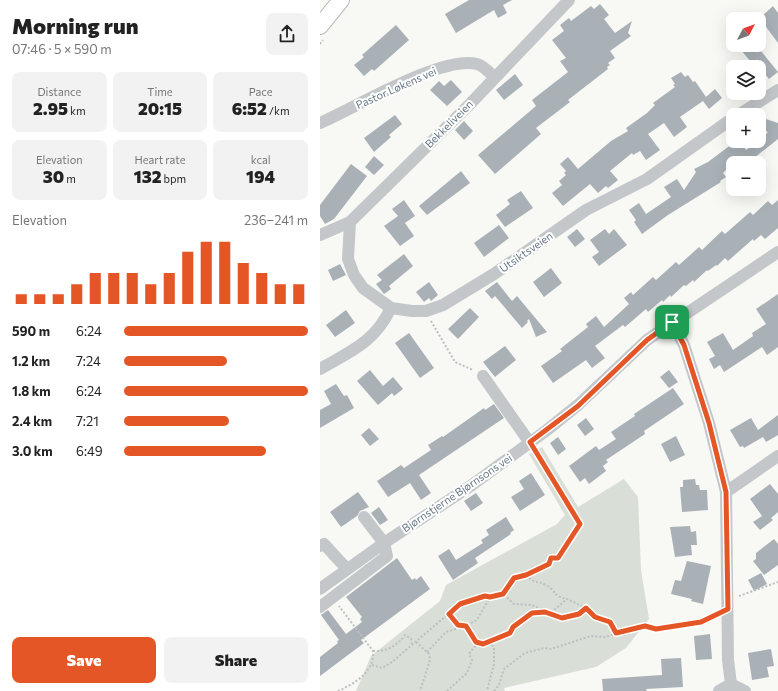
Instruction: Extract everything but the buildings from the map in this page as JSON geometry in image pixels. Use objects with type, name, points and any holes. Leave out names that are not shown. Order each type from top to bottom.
[{"type":"main road","points":[[320,26],[341,0]]},
{"type":"street","name":"Bekkeliveien","points":[[320,235],[350,222],[471,103],[494,77],[569,0]]},
{"type":"street","name":"Pastor Løkens vei","points":[[320,122],[337,116],[369,98],[444,67],[470,63],[479,64],[494,77]]},
{"type":"street","points":[[749,108],[778,90]]},
{"type":"street","name":"Utsiktsveien","points":[[391,308],[426,311],[443,305],[494,274],[586,210],[647,179],[726,123]]},
{"type":"street","points":[[320,369],[373,336],[383,324],[391,308],[363,288],[354,275],[348,259],[350,222]]},
{"type":"street","name":"Bjørnstjerne Bjørnsons vei","points":[[320,589],[384,542],[466,489],[578,406],[647,340],[778,252]]},
{"type":"street","points":[[672,322],[684,345],[709,423],[726,492],[728,660],[731,684]]},
{"type":"street","points":[[482,376],[530,442]]},
{"type":"street","points":[[726,492],[778,456]]},
{"type":"street","points":[[320,607],[387,556],[384,542],[364,517]]},
{"type":"street","points":[[320,546],[324,544],[347,569]]},
{"type":"street","points":[[719,691],[731,684]]},
{"type":"street","points":[[731,684],[745,691]]},
{"type":"path","points":[[426,311],[455,362],[466,366],[482,376]]},
{"type":"path","points":[[372,665],[382,668],[416,642],[460,604],[485,596],[490,597],[503,594],[514,578],[526,575],[549,564],[551,558],[558,558],[580,524],[530,442]]},
{"type":"path","points":[[526,575],[533,582],[546,585],[557,597],[568,599],[586,608],[595,617],[610,622],[616,633]]},
{"type":"path","points":[[494,691],[499,685],[504,669],[525,653],[544,648],[551,649],[591,636],[605,637],[645,626],[656,629],[701,622],[728,604],[778,582]]},
{"type":"path","points":[[503,594],[514,604],[532,605],[545,612],[562,618],[579,614],[586,608]]},
{"type":"path","points":[[427,652],[446,632],[466,626],[477,620],[490,597]]},
{"type":"path","points":[[447,691],[468,673],[472,660],[469,654],[474,647],[510,633],[513,627],[532,613],[553,611],[568,599]]},
{"type":"path","points":[[449,614],[458,625],[466,626]]},
{"type":"path","points":[[338,691],[354,684],[372,665],[373,651],[346,615]]},
{"type":"path","points":[[466,626],[476,642],[483,644]]},
{"type":"path","points":[[373,651],[381,652],[394,646],[405,635],[411,639],[412,645]]},
{"type":"path","points":[[416,642],[427,652],[430,660],[420,691]]},
{"type":"path","points":[[487,691],[494,664],[494,646],[489,642]]},
{"type":"shaded area","points":[[542,447],[578,507],[624,479],[638,497],[641,570],[649,619],[626,648],[596,667],[504,688],[505,691],[356,691],[371,656],[440,601],[446,585],[557,524],[565,515],[529,454]]},
{"type":"route","points":[[672,322],[684,345],[709,423],[726,492],[728,609],[701,622],[656,629],[645,626],[616,633],[610,622],[595,617],[586,608],[579,614],[562,618],[545,612],[532,613],[513,627],[510,633],[483,644],[476,642],[466,626],[458,625],[449,614],[460,604],[485,596],[490,597],[503,594],[514,578],[526,575],[549,564],[551,558],[558,558],[580,524],[530,442],[578,406],[588,394],[647,340],[672,322]]}]
